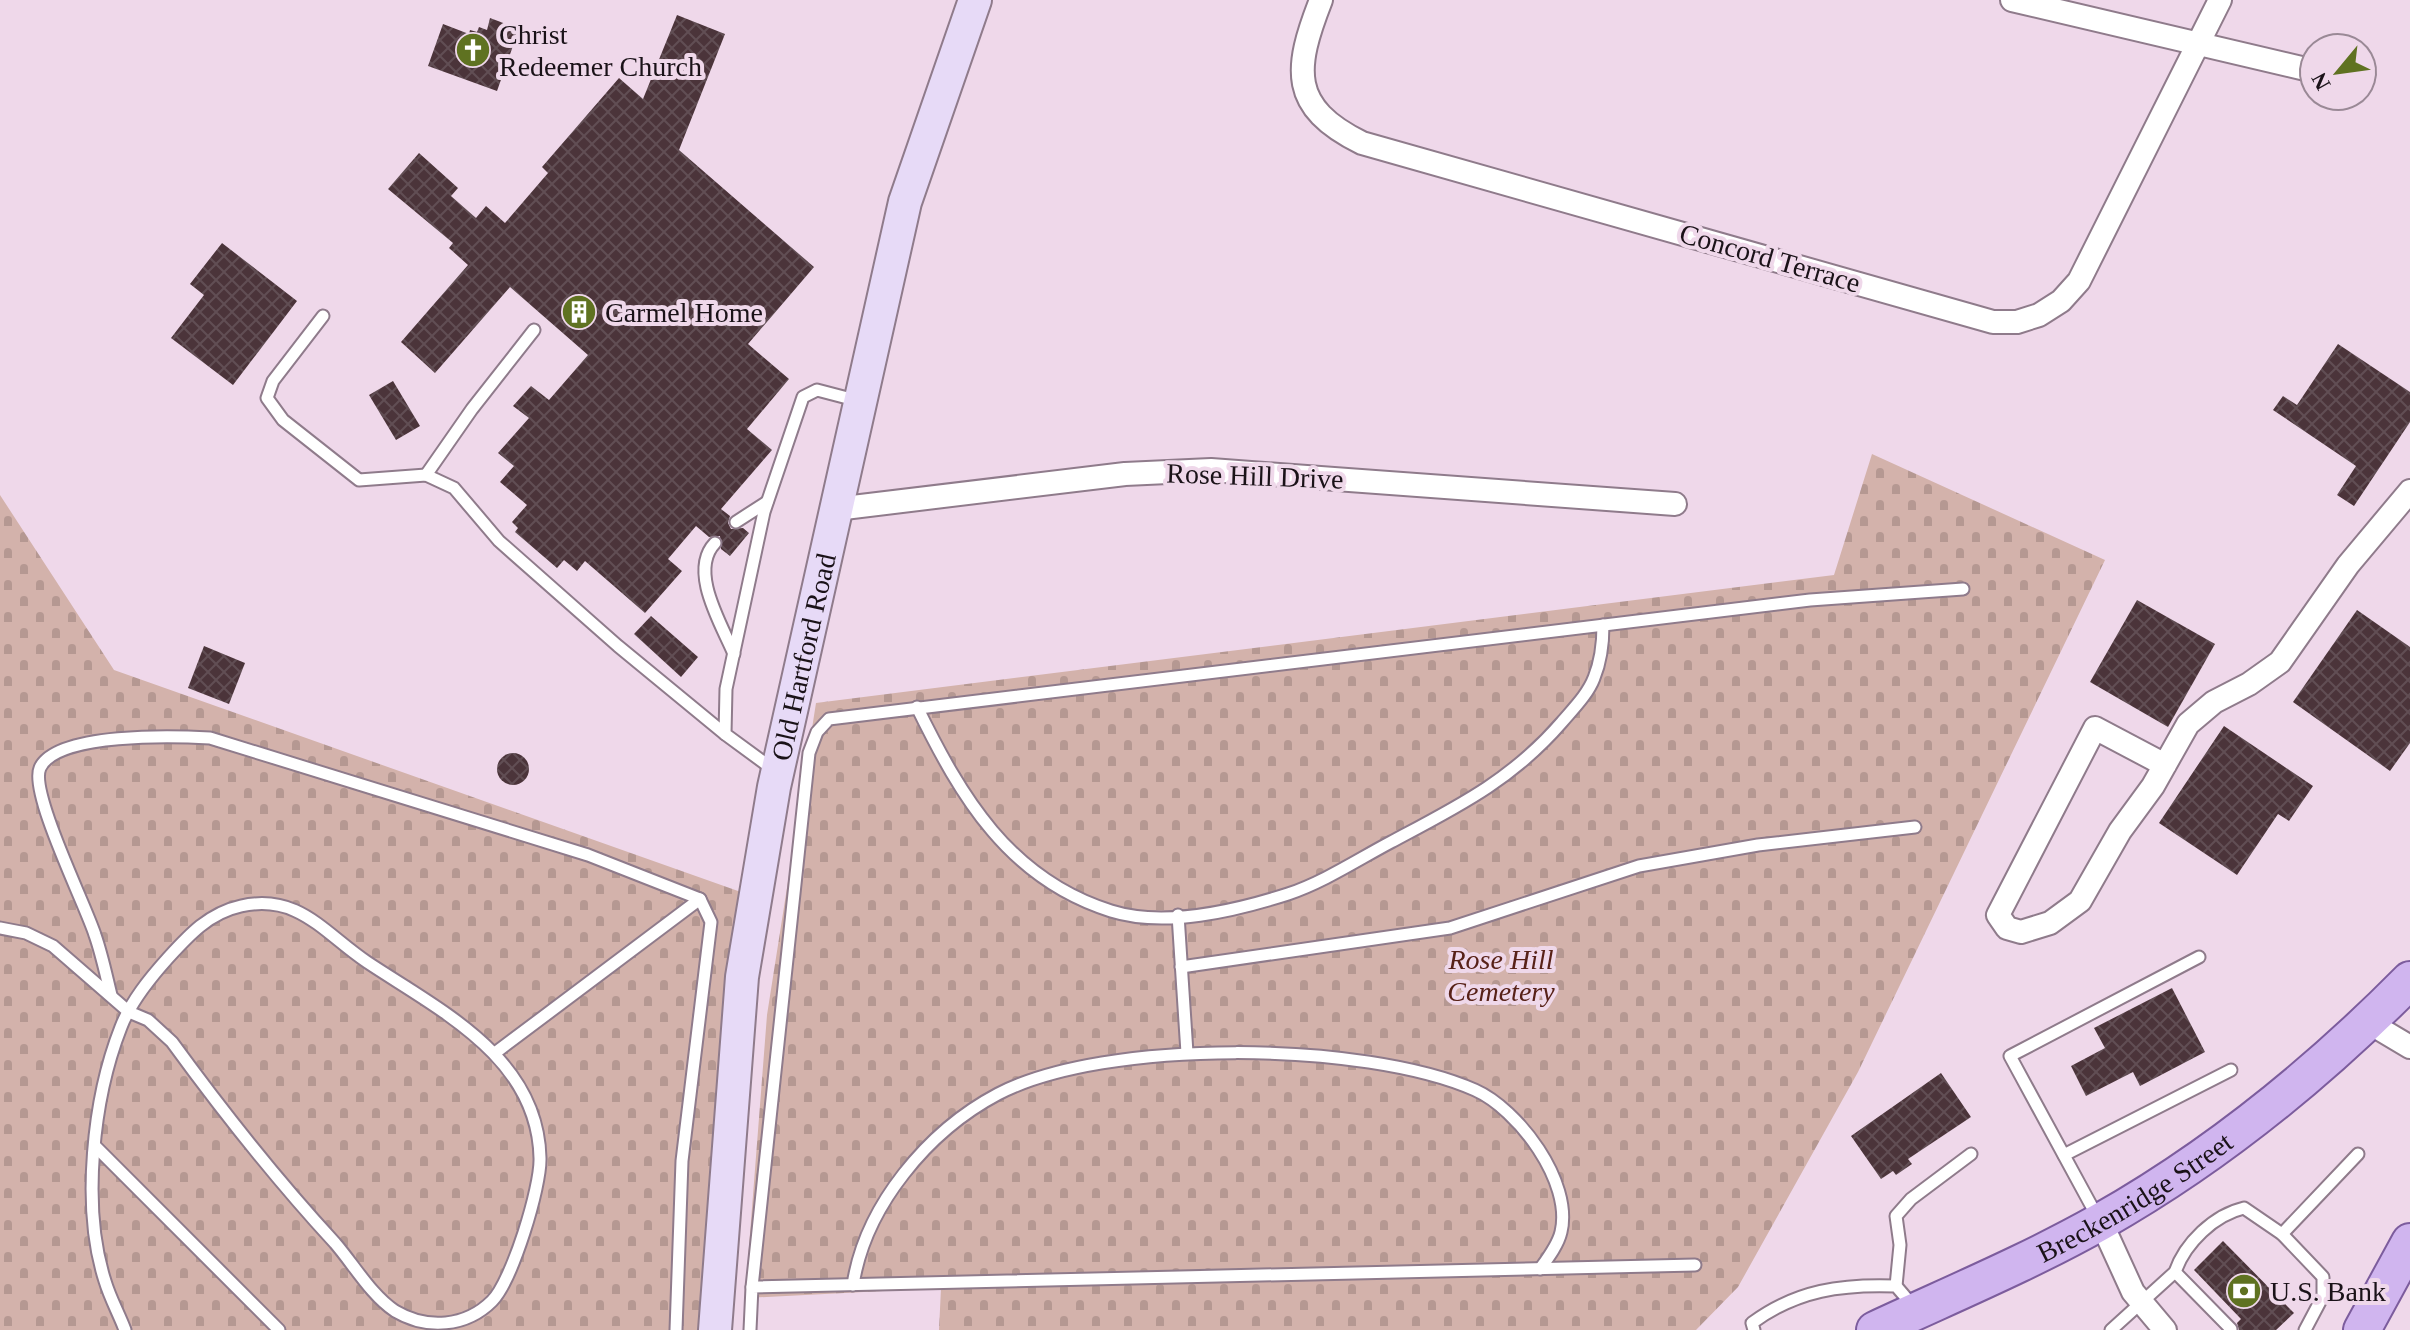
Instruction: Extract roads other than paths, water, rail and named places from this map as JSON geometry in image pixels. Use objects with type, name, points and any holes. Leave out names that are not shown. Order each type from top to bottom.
[{"type":"main road","name":"Old Hartford Road","points":[[715,1330],[742,977],[778,773],[905,202],[975,0]]},
{"type":"main road","name":"Breckenridge Street","points":[[1901,1315],[2031,1259],[2101,1222],[2247,1126],[2368,1022],[2410,980]]},
{"type":"main road","points":[[2362,1330],[2410,1242]]},
{"type":"street","name":"Concord Terrace","points":[[1321,0],[1302,64],[1304,90],[1315,112],[1334,130],[1362,143],[1993,322],[2017,322],[2039,315],[2061,301],[2079,281],[2220,0]]},
{"type":"street","points":[[2012,0],[2298,67]]},
{"type":"street","name":"Rose Hill Drive","points":[[836,509],[1125,474],[1211,470],[1675,504]]},
{"type":"street","points":[[2165,765],[2095,728],[1998,915],[2007,928],[2021,932],[2050,923],[2080,901],[2120,831],[2165,765],[2188,724],[2214,702],[2249,684],[2280,662],[2348,565],[2410,491]]},
{"type":"street","points":[[2368,1022],[2410,1047]]},
{"type":"street","points":[[2101,1222],[2142,1304],[2165,1330]]},
{"type":"lane","points":[[323,316],[273,381],[267,398],[283,420],[359,480],[426,475],[454,488],[499,541],[618,646],[725,734],[778,773]]},
{"type":"lane","points":[[426,475],[472,409],[534,330]]},
{"type":"lane","points":[[725,734],[726,689],[767,502],[803,397],[817,390],[859,401]]},
{"type":"lane","points":[[736,522],[767,502]]},
{"type":"lane","points":[[715,543],[705,562],[708,589],[734,654]]},
{"type":"lane","points":[[750,1330],[809,753],[817,732],[829,719],[1810,600],[1963,589]]},
{"type":"lane","points":[[917,707],[973,811],[1006,848],[1058,887],[1110,910],[1149,919],[1248,906],[1292,893],[1348,866],[1499,783],[1542,745],[1594,681],[1603,649],[1603,625]]},
{"type":"lane","points":[[112,995],[95,934],[56,839],[38,784],[39,768],[51,755],[82,745],[156,735],[210,738],[588,855],[700,899],[711,922],[682,1161],[676,1330]]},
{"type":"lane","points":[[1181,967],[1450,928],[1639,866],[1665,861],[1915,827]]},
{"type":"lane","points":[[495,1053],[700,899]]},
{"type":"lane","points":[[0,928],[26,933],[53,946],[129,1012],[148,1020],[172,1042],[250,1147],[395,1311],[436,1326],[460,1322],[496,1298],[541,1180],[540,1143],[528,1106],[495,1053],[442,1008],[366,961],[285,904],[240,906],[199,925],[149,980],[129,1012],[122,1024],[99,1098],[92,1210],[104,1280],[125,1330]]},
{"type":"lane","points":[[1178,915],[1187,1053]]},
{"type":"lane","points":[[2101,1222],[2010,1056],[2199,957]]},
{"type":"lane","points":[[853,1285],[862,1243],[890,1193],[927,1149],[979,1106],[1024,1083],[1121,1061],[1187,1053],[1289,1053],[1362,1061],[1476,1090],[1522,1126],[1555,1181],[1561,1232],[1540,1269]]},
{"type":"lane","points":[[2064,1155],[2231,1070]]},
{"type":"lane","points":[[96,1147],[279,1330]]},
{"type":"lane","points":[[1901,1315],[1900,1245],[1896,1216],[1911,1199],[1971,1154]]},
{"type":"lane","points":[[2282,1234],[2358,1154]]},
{"type":"lane","points":[[2111,1330],[2175,1272],[2179,1259],[2203,1231],[2228,1212],[2244,1208],[2282,1234],[2323,1277],[2323,1296],[2305,1330]]},
{"type":"lane","points":[[752,1287],[1695,1265]]},
{"type":"lane","points":[[2175,1272],[2231,1329]]},
{"type":"lane","points":[[1754,1330],[1752,1323],[1775,1306],[1847,1284],[1901,1315]]},
{"type":"place","name":"Christ Redeemer Church","points":[[473,50]]},
{"type":"place","name":"Carmel Home","points":[[579,312]]},
{"type":"place","name":"U.S. Bank","points":[[2244,1291]]},
{"type":"park label","name":"Rose Hill Cemetery","points":[[1501,975]]}]
